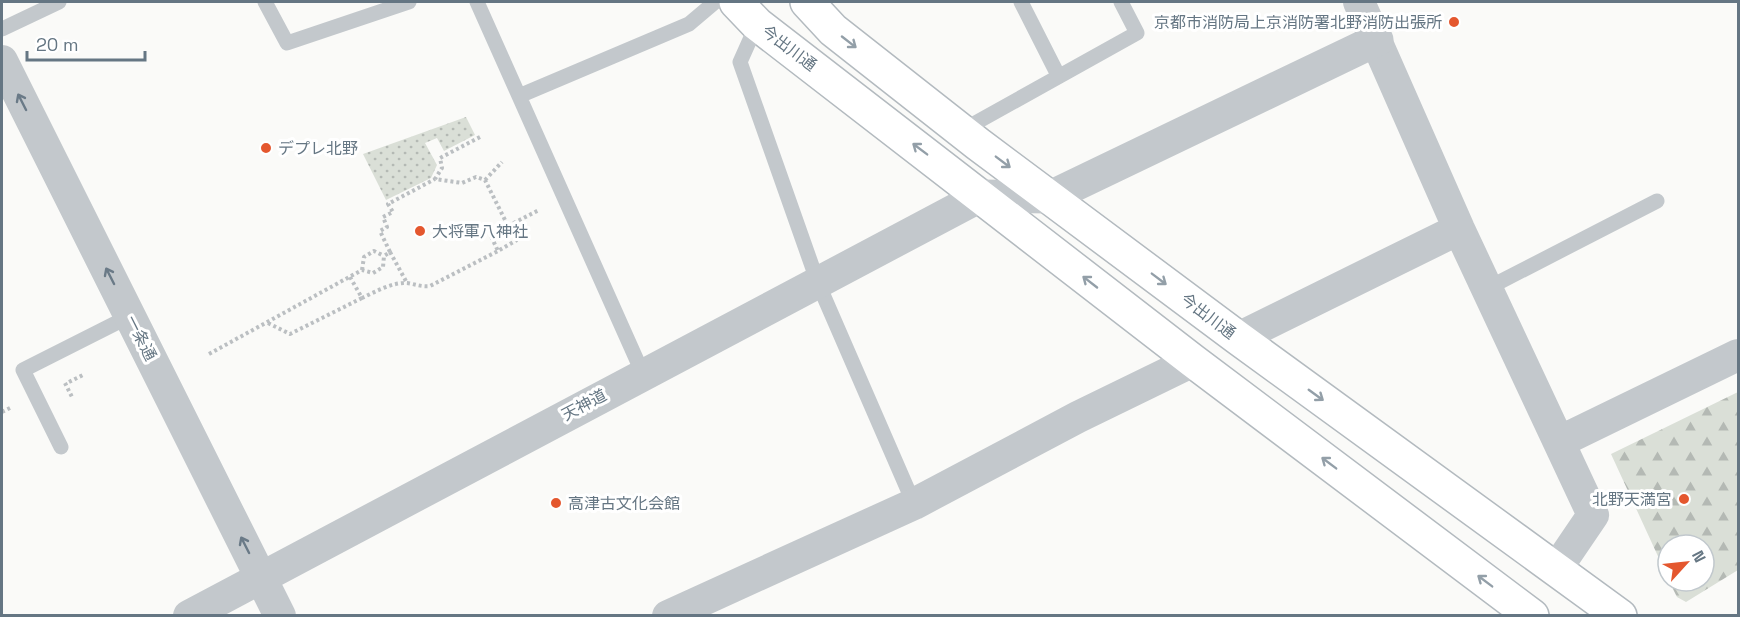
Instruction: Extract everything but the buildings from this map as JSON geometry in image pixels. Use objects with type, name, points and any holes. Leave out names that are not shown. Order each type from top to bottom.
[{"type":"main road","name":"今出川通","points":[[807,2],[833,30],[961,131],[1238,338],[1620,615]]},
{"type":"main road","name":"今出川通","points":[[747,13],[1193,361],[1532,615]]},
{"type":"street","points":[[1359,2],[1459,229],[1593,515],[1557,568]]},
{"type":"street","points":[[981,196],[1050,197],[1377,39]]},
{"type":"street","name":"一条通","points":[[2,61],[280,615]]},
{"type":"street","name":"天神道","points":[[189,615],[981,196]]},
{"type":"street","points":[[1238,338],[1459,229]]},
{"type":"street","points":[[1559,442],[1738,355]]},
{"type":"street","points":[[668,615],[914,504],[1078,417],[1193,361]]},
{"type":"lane","points":[[2,29],[59,2]]},
{"type":"lane","points":[[266,2],[287,43],[410,2]]},
{"type":"lane","points":[[477,2],[643,374]]},
{"type":"lane","points":[[519,96],[689,24],[715,2]]},
{"type":"lane","points":[[1021,2],[1058,75]]},
{"type":"lane","points":[[961,131],[1137,33],[1121,2]]},
{"type":"lane","points":[[747,13],[740,62],[818,283],[914,504]]},
{"type":"lane","points":[[1488,288],[1657,201]]},
{"type":"lane","points":[[61,447],[23,370],[130,316]]},
{"type":"path","points":[[407,283],[380,231],[387,227],[383,218],[393,212],[388,204],[435,179],[442,168],[440,158],[480,137]]},
{"type":"path","points":[[485,180],[502,162]]},
{"type":"path","points":[[435,179],[462,183],[476,177],[485,180],[508,226]]},
{"type":"path","points":[[498,251],[491,236],[544,207]]},
{"type":"path","points":[[267,323],[290,334],[387,287],[407,283],[418,287],[430,286],[517,240]]},
{"type":"path","points":[[362,270],[364,257],[375,251],[384,256]]},
{"type":"path","points":[[384,256],[390,252]]},
{"type":"path","points":[[209,354],[362,270],[373,273],[383,267],[384,256]]},
{"type":"path","points":[[350,277],[362,298]]},
{"type":"path","points":[[65,383],[73,399]]},
{"type":"green space","points":[[466,117],[475,135],[444,151],[437,138],[425,143],[437,165],[431,178],[386,200],[363,154]]},
{"type":"green space","name":"北野天満宮","points":[[1738,392],[1738,570],[1716,584],[1716,533],[1656,533],[1656,552],[1611,454]]},
{"type":"green space","name":"北野天満宮","points":[[1675,593],[1701,593],[1686,602],[1677,597]]},
{"type":"place","name":"京都市消防局上京消防署北野消防出張所","points":[[1454,22]]},
{"type":"place","name":"デプレ北野","points":[[266,148]]},
{"type":"place","name":"大将軍八神社","points":[[420,231]]},
{"type":"place","name":"北野天満宮","points":[[1684,499]]},
{"type":"place","name":"高津古文化会館","points":[[556,503]]}]
